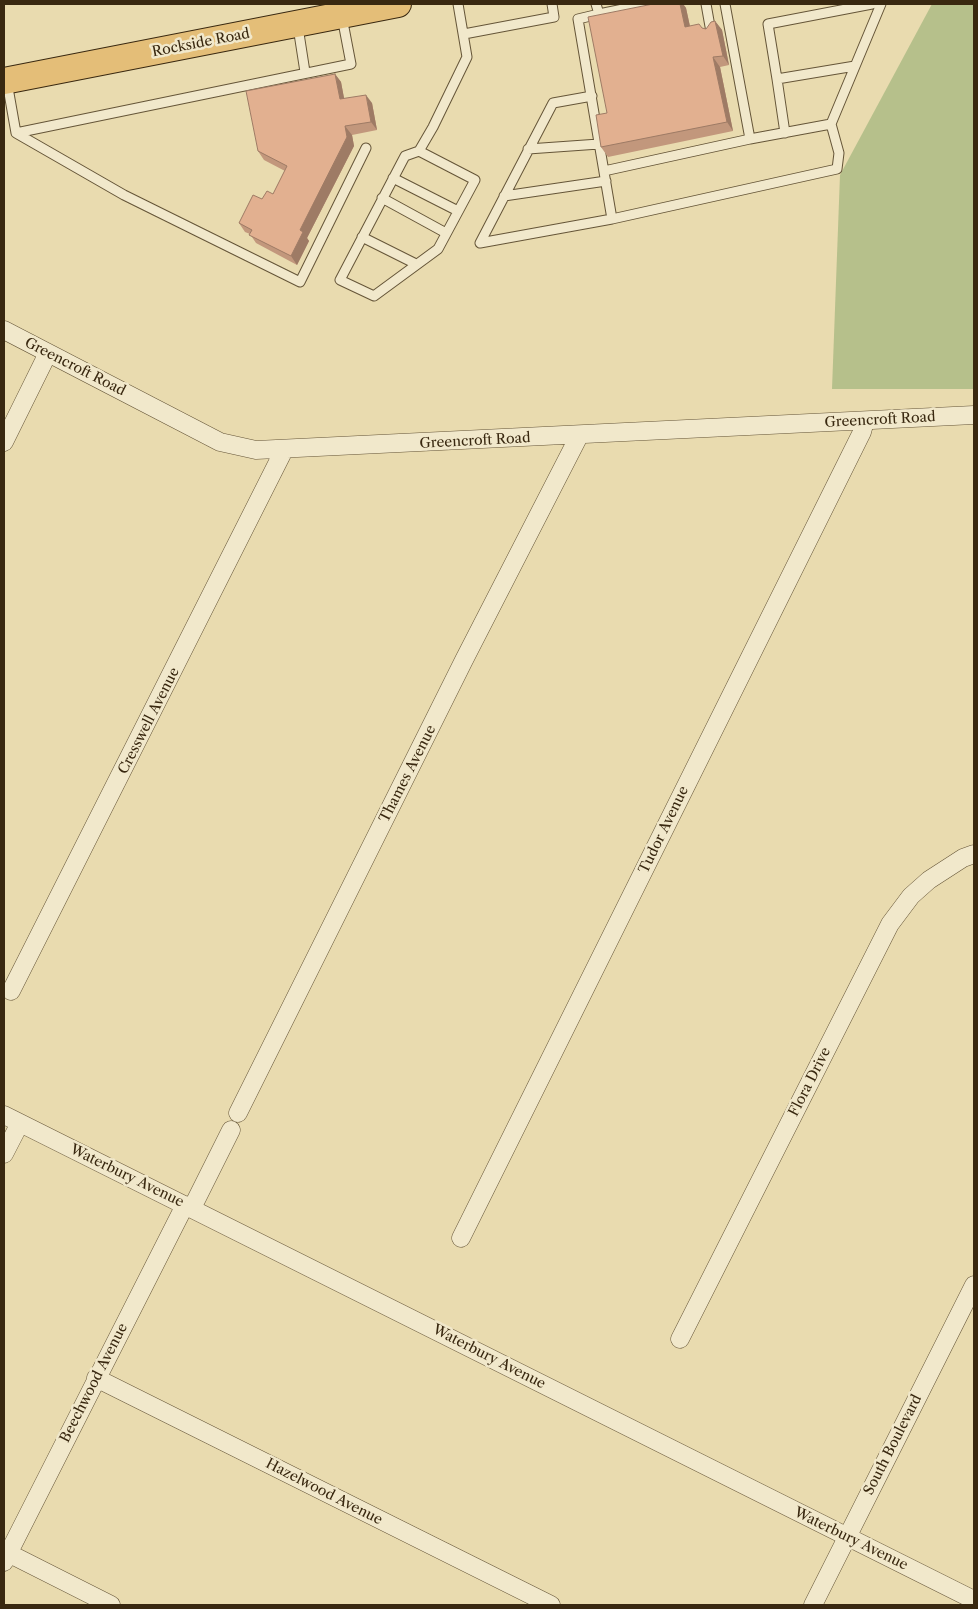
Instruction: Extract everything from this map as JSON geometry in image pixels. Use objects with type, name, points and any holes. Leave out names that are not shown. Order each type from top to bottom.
[{"type":"main road","name":"Rockside Road","points":[[5,81],[398,4]]},
{"type":"street","name":"Greencroft Road","points":[[4,330],[220,442],[256,450],[579,436],[974,415]]},
{"type":"street","points":[[4,442],[48,353]]},
{"type":"street","name":"Tudor Avenue","points":[[460,1238],[858,441],[865,421]]},
{"type":"street","name":"Thames Avenue","points":[[238,1113],[469,651],[579,436]]},
{"type":"street","name":"Cresswell Avenue","points":[[11,991],[80,859],[284,450]]},
{"type":"street","name":"Flora Drive","points":[[680,1339],[890,924],[911,896],[929,880],[956,862],[974,854]]},
{"type":"street","name":"Waterbury Avenue","points":[[4,1115],[974,1600]]},
{"type":"street","points":[[4,1154],[20,1123]]},
{"type":"street","name":"Beechwood Avenue","points":[[6,1557],[96,1378],[231,1130]]},
{"type":"street","name":"South Boulevard","points":[[813,1605],[974,1285]]},
{"type":"street","name":"Hazelwood Avenue","points":[[96,1378],[551,1605]]},
{"type":"street","points":[[6,1557],[111,1605]]},
{"type":"lane","points":[[419,151],[475,180],[438,249],[374,296],[340,280],[404,156],[419,151],[433,127],[466,57],[458,4]]},
{"type":"lane","points":[[464,34],[554,17],[552,4]]},
{"type":"lane","points":[[596,4],[599,14]]},
{"type":"lane","points":[[612,219],[578,19],[647,4]]},
{"type":"lane","points":[[706,4],[711,32]]},
{"type":"lane","points":[[725,4],[750,139]]},
{"type":"lane","points":[[785,133],[768,24],[872,4]]},
{"type":"lane","points":[[592,96],[553,103],[480,243],[612,219],[837,169],[839,154],[831,124],[881,4]]},
{"type":"lane","points":[[16,133],[351,64],[341,15]]},
{"type":"lane","points":[[298,24],[305,72]]},
{"type":"lane","points":[[777,79],[855,66]]},
{"type":"lane","points":[[5,81],[16,133],[124,195],[300,282],[366,148]]},
{"type":"lane","points":[[604,171],[750,139],[831,124]]},
{"type":"lane","points":[[528,150],[600,144]]},
{"type":"lane","points":[[393,178],[458,211]]},
{"type":"lane","points":[[504,196],[606,181]]},
{"type":"lane","points":[[382,198],[446,233]]},
{"type":"lane","points":[[362,237],[416,264]]},
{"type":"green space","points":[[932,4],[974,4],[974,389],[832,389],[840,175]]},
{"type":"building","points":[[653,4],[680,4],[685,27],[699,24],[702,28],[706,29],[711,22],[715,21],[723,56],[713,57],[727,122],[601,147],[596,115],[607,113],[588,17]]},
{"type":"building","points":[[335,74],[340,99],[366,95],[371,122],[345,126],[347,137],[300,230],[303,232],[291,256],[249,235],[252,230],[239,223],[253,195],[262,199],[267,191],[273,194],[287,166],[258,151],[246,91]]}]
